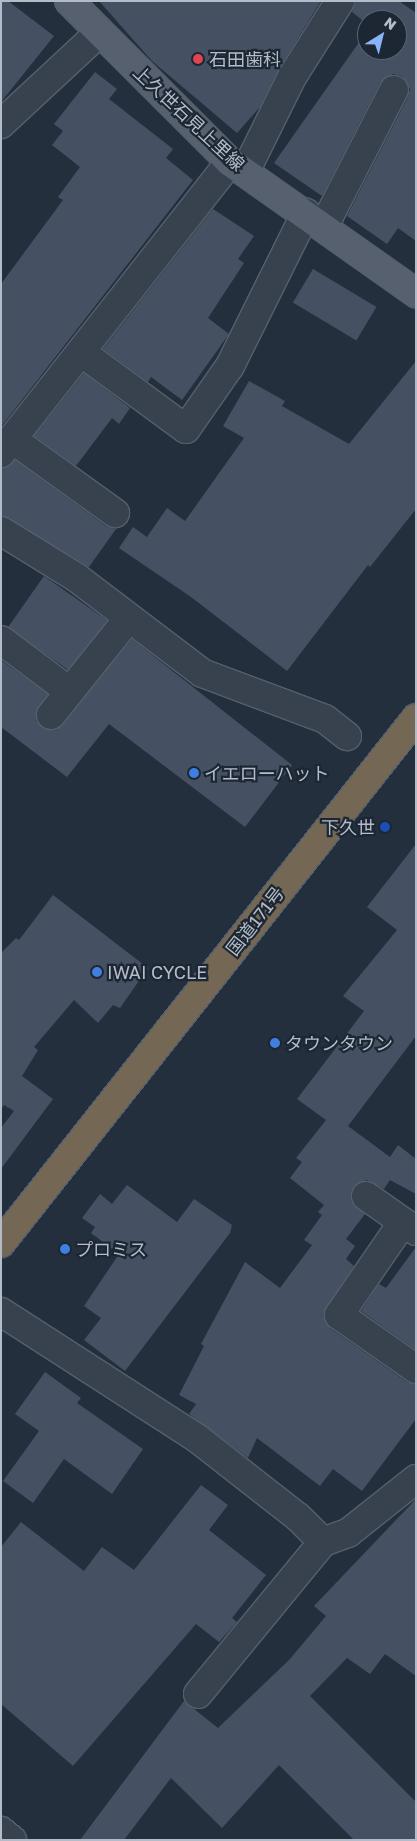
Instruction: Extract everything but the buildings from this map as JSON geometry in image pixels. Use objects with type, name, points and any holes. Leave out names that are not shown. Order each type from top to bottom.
[{"type":"highway","name":"国道171号","points":[[1,1243],[416,718]]},
{"type":"main road","name":"上久世石見上里線","points":[[69,1],[237,167],[315,219],[416,292]]},
{"type":"street","points":[[115,514],[7,446],[81,352],[237,167],[340,1]]},
{"type":"street","points":[[1,124],[100,32]]},
{"type":"street","points":[[81,352],[186,429],[230,366],[315,219],[394,90]]},
{"type":"street","points":[[1,531],[77,578],[202,673],[325,719],[347,736]]},
{"type":"street","points":[[51,715],[120,629]]},
{"type":"street","points":[[1,640],[69,691]]},
{"type":"street","points":[[366,1196],[410,1226],[339,1314],[416,1369]]},
{"type":"street","points":[[1,1312],[198,1439],[298,1517],[323,1542]]},
{"type":"street","points":[[198,1694],[323,1542],[348,1533],[416,1479]]},
{"type":"street","points":[[1,1831],[12,1840]]},
{"type":"place","name":"石田歯科","points":[[198,59]]},
{"type":"place","name":"イエローハット","points":[[194,773]]},
{"type":"place","name":"下久世","points":[[385,827]]},
{"type":"place","name":"IWAI CYCLE","points":[[97,972]]},
{"type":"place","name":"タウンタウン","points":[[275,1043]]},
{"type":"place","name":"プロミス","points":[[65,1249]]}]
